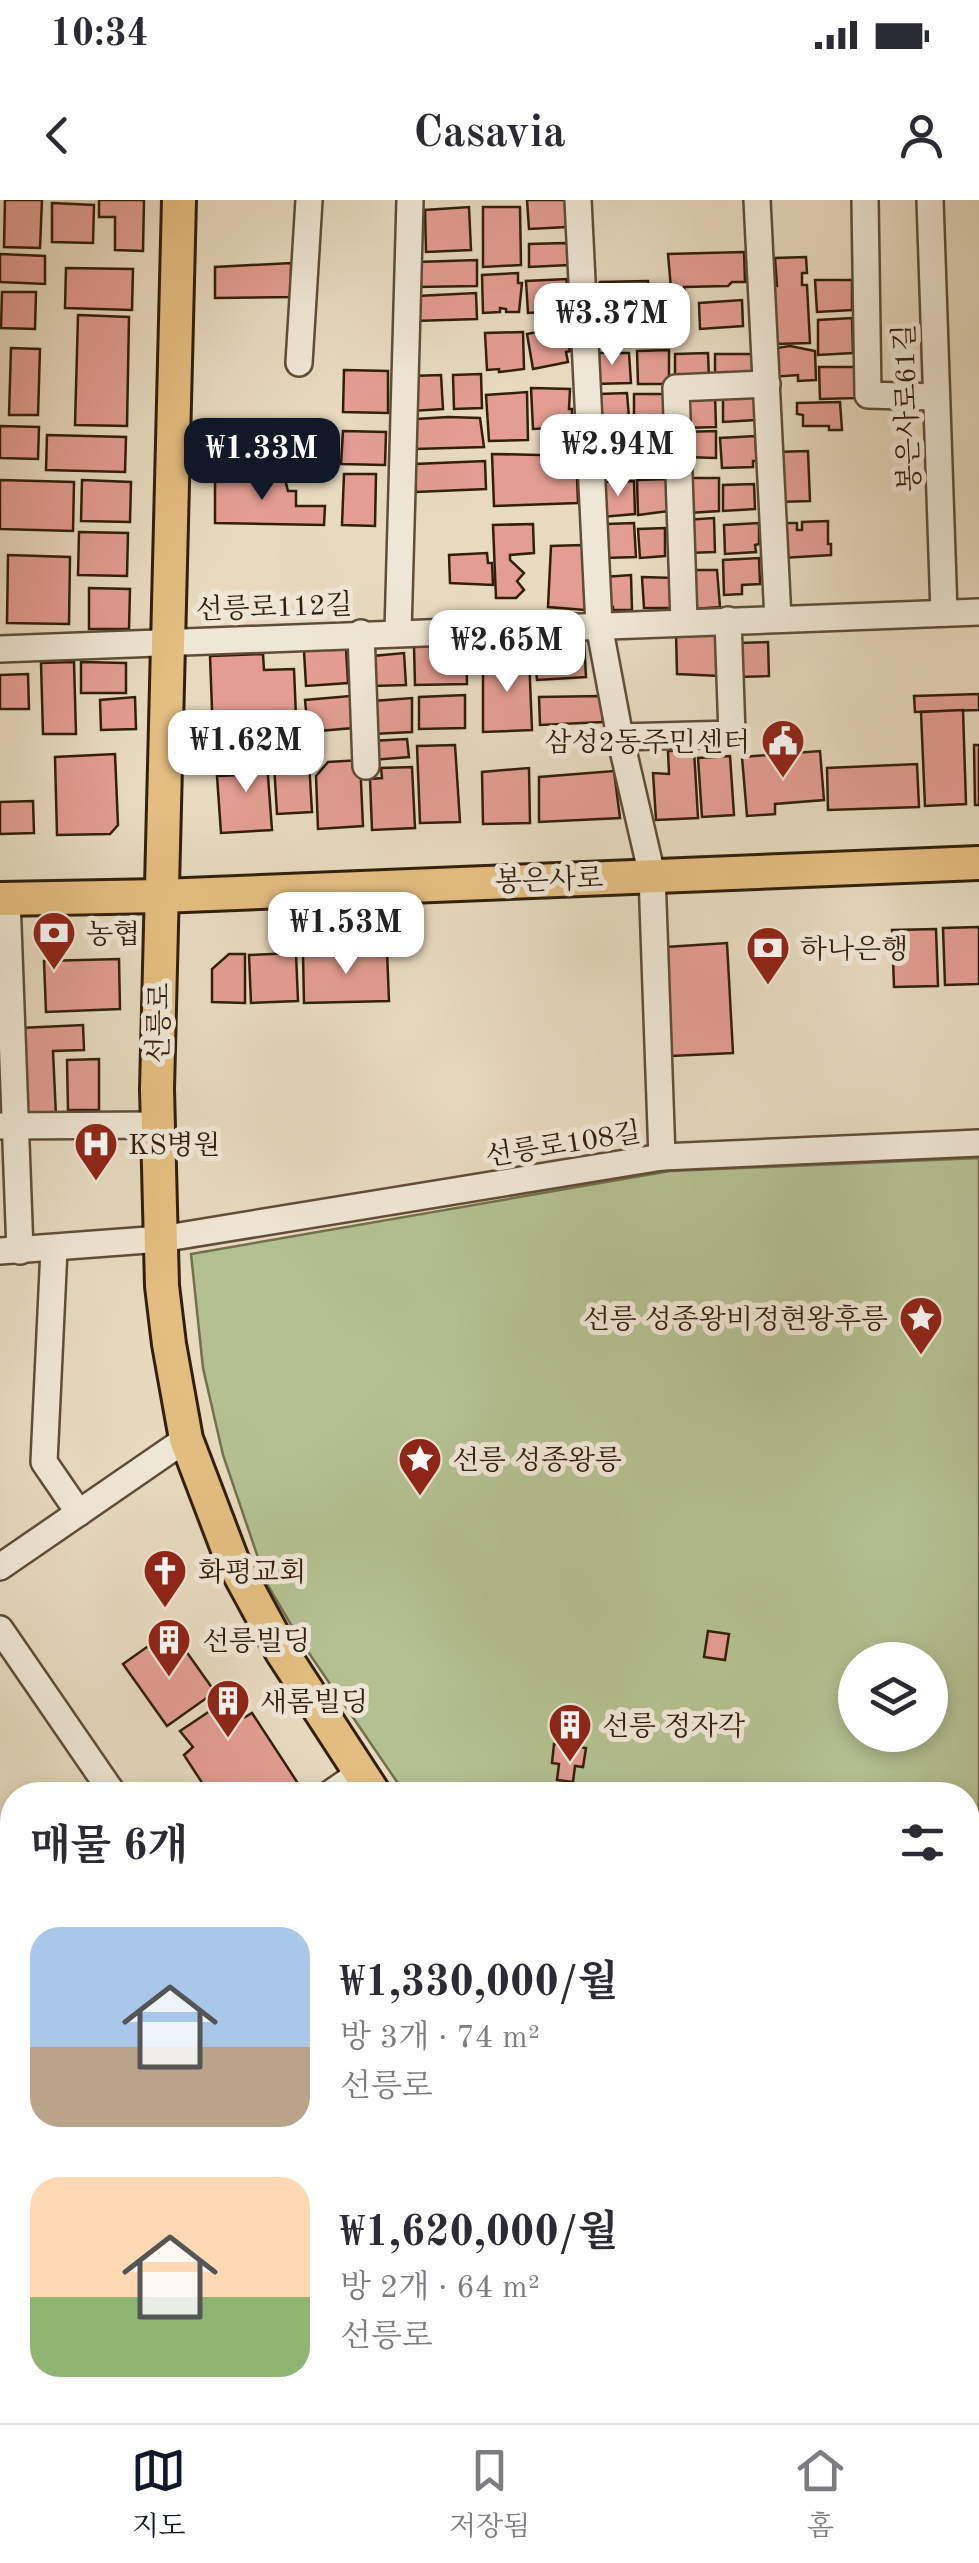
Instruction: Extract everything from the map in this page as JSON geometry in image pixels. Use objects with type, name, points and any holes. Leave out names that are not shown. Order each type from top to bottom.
[{"type":"main road","name":"선릉로","points":[[179,200],[166,640],[158,1126],[166,1325],[186,1439],[218,1529],[254,1604],[367,1782]]},
{"type":"main road","name":"봉은사로","points":[[4,899],[979,863]]},
{"type":"street","points":[[300,362],[309,200]]},
{"type":"street","points":[[398,632],[410,200]]},
{"type":"street","points":[[578,200],[599,625],[652,875],[662,1157]]},
{"type":"street","points":[[757,200],[778,619]]},
{"type":"street","points":[[866,200],[868,395],[935,397]]},
{"type":"street","name":"봉은사로61길","points":[[930,200],[944,613]]},
{"type":"street","points":[[684,621],[676,388],[767,384]]},
{"type":"street","name":"선릉로112길","points":[[0,649],[979,612]]},
{"type":"street","points":[[620,738],[732,734],[728,620]]},
{"type":"street","points":[[360,633],[366,766]]},
{"type":"street","points":[[4,899],[10,1251]]},
{"type":"street","points":[[9,1126],[158,1126]]},
{"type":"street","name":"선릉로108길","points":[[10,1251],[161,1238],[662,1157],[979,1143]]},
{"type":"street","points":[[54,1250],[44,1462],[79,1513]]},
{"type":"street","points":[[0,1567],[186,1439]]},
{"type":"street","points":[[0,1628],[105,1782]]},
{"type":"green space","points":[[979,1158],[979,1782],[397,1782],[300,1640],[267,1584],[223,1455],[203,1368],[191,1254],[670,1171]]},
{"type":"building","points":[[5,200],[42,200],[40,248],[4,247]]},
{"type":"building","points":[[99,200],[144,200],[143,251],[115,250],[115,217],[99,217]]},
{"type":"building","points":[[527,200],[566,200],[567,227],[529,229]]},
{"type":"building","points":[[52,203],[94,205],[93,243],[52,242]]},
{"type":"building","points":[[469,207],[471,250],[426,252],[425,210]]},
{"type":"building","points":[[483,207],[520,207],[521,265],[483,267]]},
{"type":"building","points":[[565,243],[569,247],[569,265],[529,267],[529,244]]},
{"type":"building","points":[[744,252],[745,282],[684,287],[686,301],[678,302],[680,322],[664,322],[663,327],[598,327],[600,282],[648,281],[649,290],[656,290],[655,286],[671,289],[668,254]]},
{"type":"building","points":[[0,254],[45,256],[45,284],[0,282]]},
{"type":"building","points":[[806,257],[807,273],[802,273],[802,285],[807,285],[810,343],[775,344],[775,258]]},
{"type":"building","points":[[477,260],[477,286],[417,287],[417,262]]},
{"type":"building","points":[[291,263],[291,297],[215,298],[215,267]]},
{"type":"building","points":[[66,268],[133,269],[132,310],[65,308]]},
{"type":"building","points":[[518,273],[518,283],[522,283],[519,312],[500,308],[500,312],[483,313],[482,275]]},
{"type":"building","points":[[567,279],[565,312],[543,309],[544,312],[528,313],[526,281]]},
{"type":"building","points":[[815,280],[852,280],[852,310],[817,312]]},
{"type":"building","points":[[2,292],[36,292],[35,329],[1,328]]},
{"type":"building","points":[[476,293],[477,319],[415,321],[417,296]]},
{"type":"building","points":[[742,300],[743,326],[700,329],[699,303]]},
{"type":"building","points":[[78,315],[129,317],[127,426],[75,425]]},
{"type":"building","points":[[852,318],[853,353],[818,355],[818,320]]},
{"type":"building","points":[[562,327],[563,334],[567,333],[568,362],[533,369],[527,334]]},
{"type":"building","points":[[523,332],[524,369],[487,370],[485,333]]},
{"type":"building","points":[[790,346],[815,351],[816,380],[798,381],[798,375],[772,377],[770,349]]},
{"type":"building","points":[[11,348],[40,349],[38,415],[9,415]]},
{"type":"building","points":[[669,350],[669,378],[665,384],[638,384],[637,351]]},
{"type":"building","points":[[595,353],[629,353],[631,383],[595,384]]},
{"type":"building","points":[[708,353],[709,379],[675,380],[675,354]]},
{"type":"building","points":[[715,354],[753,354],[754,369],[749,377],[715,379]]},
{"type":"building","points":[[819,367],[856,367],[857,398],[820,399]]},
{"type":"building","points":[[344,370],[388,371],[388,413],[343,412]]},
{"type":"building","points":[[481,374],[482,408],[454,409],[453,375]]},
{"type":"building","points":[[441,375],[443,409],[411,411],[410,376]]},
{"type":"building","points":[[531,388],[570,389],[572,427],[533,429]]},
{"type":"building","points":[[723,391],[755,397],[756,420],[723,422]]},
{"type":"building","points":[[527,392],[528,440],[489,441],[486,395]]},
{"type":"building","points":[[627,393],[630,430],[598,432],[599,394]]},
{"type":"building","points":[[634,394],[664,394],[665,430],[634,430]]},
{"type":"building","points":[[715,394],[716,427],[684,428],[689,399]]},
{"type":"building","points":[[840,402],[842,430],[803,426],[803,415],[797,414],[797,403]]},
{"type":"building","points":[[480,418],[484,447],[415,449],[416,419]]},
{"type":"building","points":[[0,426],[39,427],[38,459],[0,458]]},
{"type":"building","points":[[343,431],[386,432],[385,465],[341,464]]},
{"type":"building","points":[[716,431],[716,458],[683,457],[683,432]]},
{"type":"building","points":[[47,435],[126,437],[125,472],[46,470]]},
{"type":"building","points":[[666,436],[667,472],[636,473],[635,438]]},
{"type":"building","points":[[755,436],[757,461],[753,461],[753,467],[722,468],[720,438]]},
{"type":"building","points":[[627,439],[625,473],[598,474],[594,441]]},
{"type":"building","points":[[576,451],[578,503],[494,506],[492,454]]},
{"type":"building","points":[[808,451],[810,501],[777,502],[775,452]]},
{"type":"building","points":[[485,461],[486,489],[416,492],[415,464]]},
{"type":"building","points":[[344,474],[376,474],[375,526],[342,525]]},
{"type":"building","points":[[215,478],[285,479],[288,491],[296,491],[296,506],[325,506],[324,525],[215,523]]},
{"type":"building","points":[[688,478],[719,478],[719,511],[689,513]]},
{"type":"building","points":[[667,479],[669,511],[638,515],[637,480]]},
{"type":"building","points":[[0,480],[74,482],[73,531],[0,529]]},
{"type":"building","points":[[82,480],[131,482],[130,522],[81,521]]},
{"type":"building","points":[[634,481],[635,514],[602,517],[601,482]]},
{"type":"building","points":[[754,484],[755,509],[723,511],[723,485]]},
{"type":"building","points":[[714,518],[715,552],[686,553],[685,520]]},
{"type":"building","points":[[828,521],[831,555],[782,558],[781,523],[797,523],[797,530],[802,530],[802,522]]},
{"type":"building","points":[[634,523],[636,557],[604,558],[606,524]]},
{"type":"building","points":[[759,523],[756,552],[725,554],[724,525]]},
{"type":"building","points":[[533,524],[534,553],[510,555],[510,560],[524,573],[517,581],[524,590],[516,598],[496,598],[493,525]]},
{"type":"building","points":[[665,528],[665,556],[640,558],[638,529]]},
{"type":"building","points":[[79,532],[128,533],[127,576],[78,575]]},
{"type":"building","points":[[582,545],[585,610],[548,607],[551,546]]},
{"type":"building","points":[[487,553],[488,563],[492,563],[493,585],[450,583],[449,555]]},
{"type":"building","points":[[8,555],[70,557],[69,624],[7,623]]},
{"type":"building","points":[[759,558],[760,584],[742,585],[742,594],[724,595],[723,560]]},
{"type":"building","points":[[717,570],[720,607],[694,609],[689,573]]},
{"type":"building","points":[[631,575],[632,610],[613,610],[609,607],[604,577]]},
{"type":"building","points":[[642,577],[674,578],[670,608],[644,608]]},
{"type":"building","points":[[89,588],[130,589],[129,629],[89,629]]},
{"type":"building","points":[[676,632],[719,633],[719,676],[677,674]]},
{"type":"building","points":[[584,640],[586,677],[537,680],[534,646]]},
{"type":"building","points":[[768,642],[769,676],[738,677],[737,643]]},
{"type":"building","points":[[466,645],[467,684],[415,685],[414,646]]},
{"type":"building","points":[[346,648],[348,683],[306,686],[304,651]]},
{"type":"building","points":[[404,653],[406,685],[373,686],[373,656]]},
{"type":"building","points":[[263,654],[264,670],[294,669],[296,716],[265,717],[265,734],[213,736],[210,656]]},
{"type":"building","points":[[529,656],[532,730],[483,732],[483,662]]},
{"type":"building","points":[[74,662],[76,734],[43,734],[41,663]]},
{"type":"building","points":[[81,662],[126,663],[126,693],[81,693]]},
{"type":"building","points":[[28,674],[29,709],[0,709],[0,675]]},
{"type":"building","points":[[979,694],[979,710],[915,712],[914,696]]},
{"type":"building","points":[[465,695],[465,728],[419,729],[419,697]]},
{"type":"building","points":[[350,696],[353,728],[308,732],[305,700]]},
{"type":"building","points":[[601,696],[603,722],[540,725],[539,697]]},
{"type":"building","points":[[135,697],[136,729],[101,730],[100,700]]},
{"type":"building","points":[[412,698],[412,732],[372,734],[373,701]]},
{"type":"building","points":[[963,710],[966,804],[925,806],[921,712]]},
{"type":"building","points":[[407,739],[409,757],[372,760],[371,741]]},
{"type":"building","points":[[308,745],[312,812],[277,814],[273,747]]},
{"type":"building","points":[[455,745],[460,822],[420,823],[417,746]]},
{"type":"building","points":[[974,745],[979,745],[979,805],[975,805]]},
{"type":"building","points":[[266,749],[272,830],[221,833],[217,776],[239,775],[238,751]]},
{"type":"building","points":[[694,750],[698,818],[656,820],[653,773],[669,774],[668,751]]},
{"type":"building","name":"삼성2동주민센터","points":[[820,751],[824,800],[775,804],[775,814],[747,816],[742,757]]},
{"type":"building","points":[[115,754],[118,825],[110,834],[57,835],[55,757]]},
{"type":"building","points":[[730,756],[734,815],[702,817],[698,758]]},
{"type":"building","points":[[360,760],[363,826],[318,829],[316,776],[328,762]]},
{"type":"building","points":[[917,764],[919,807],[828,810],[827,768]]},
{"type":"building","points":[[412,767],[415,828],[372,830],[370,779],[382,778],[381,768]]},
{"type":"building","points":[[529,768],[530,823],[483,824],[482,772]]},
{"type":"building","points":[[614,771],[620,818],[539,822],[539,777]]},
{"type":"building","points":[[33,801],[34,833],[0,834],[0,802]]},
{"type":"building","points":[[979,927],[979,984],[945,985],[943,928]]},
{"type":"building","points":[[936,929],[938,986],[894,987],[892,930]]},
{"type":"building","points":[[727,943],[733,1053],[671,1056],[666,947]]},
{"type":"building","points":[[387,951],[389,1001],[304,1003],[303,954]]},
{"type":"building","points":[[296,953],[298,1001],[251,1003],[249,955]]},
{"type":"building","points":[[229,954],[245,954],[245,1003],[212,1002],[212,969]]},
{"type":"building","points":[[119,959],[120,1009],[46,1012],[44,961]]},
{"type":"building","points":[[83,1025],[84,1050],[53,1051],[56,1116],[24,1117],[20,1028]]},
{"type":"building","points":[[99,1059],[99,1110],[68,1110],[67,1060]]},
{"type":"building","name":"선릉빌딩","points":[[171,1630],[215,1692],[167,1726],[123,1664]]},
{"type":"building","points":[[708,1631],[729,1634],[725,1660],[704,1657]]},
{"type":"building","name":"새롬빌딩","points":[[231,1697],[245,1717],[252,1713],[297,1782],[202,1782],[184,1755],[193,1747],[180,1731]]},
{"type":"building","name":"선릉 정자각","points":[[554,1744],[586,1748],[583,1767],[575,1766],[573,1782],[557,1780],[559,1764],[552,1763]]},
{"type":"place","name":"삼성2동주민센터","points":[[783,779]]},
{"type":"place","name":"농협","points":[[54,971]]},
{"type":"place","name":"하나은행","points":[[768,986]]},
{"type":"place","name":"KS병원","points":[[96,1182]]},
{"type":"place","name":"선릉 성종왕비정현왕후릉","points":[[921,1356]]},
{"type":"place","name":"선릉 성종왕릉","points":[[420,1497]]},
{"type":"place","name":"화평교회","points":[[165,1609]]},
{"type":"place","name":"선릉빌딩","points":[[169,1678]]},
{"type":"place","name":"새롬빌딩","points":[[228,1739]]},
{"type":"place","name":"선릉 정자각","points":[[570,1763]]}]
